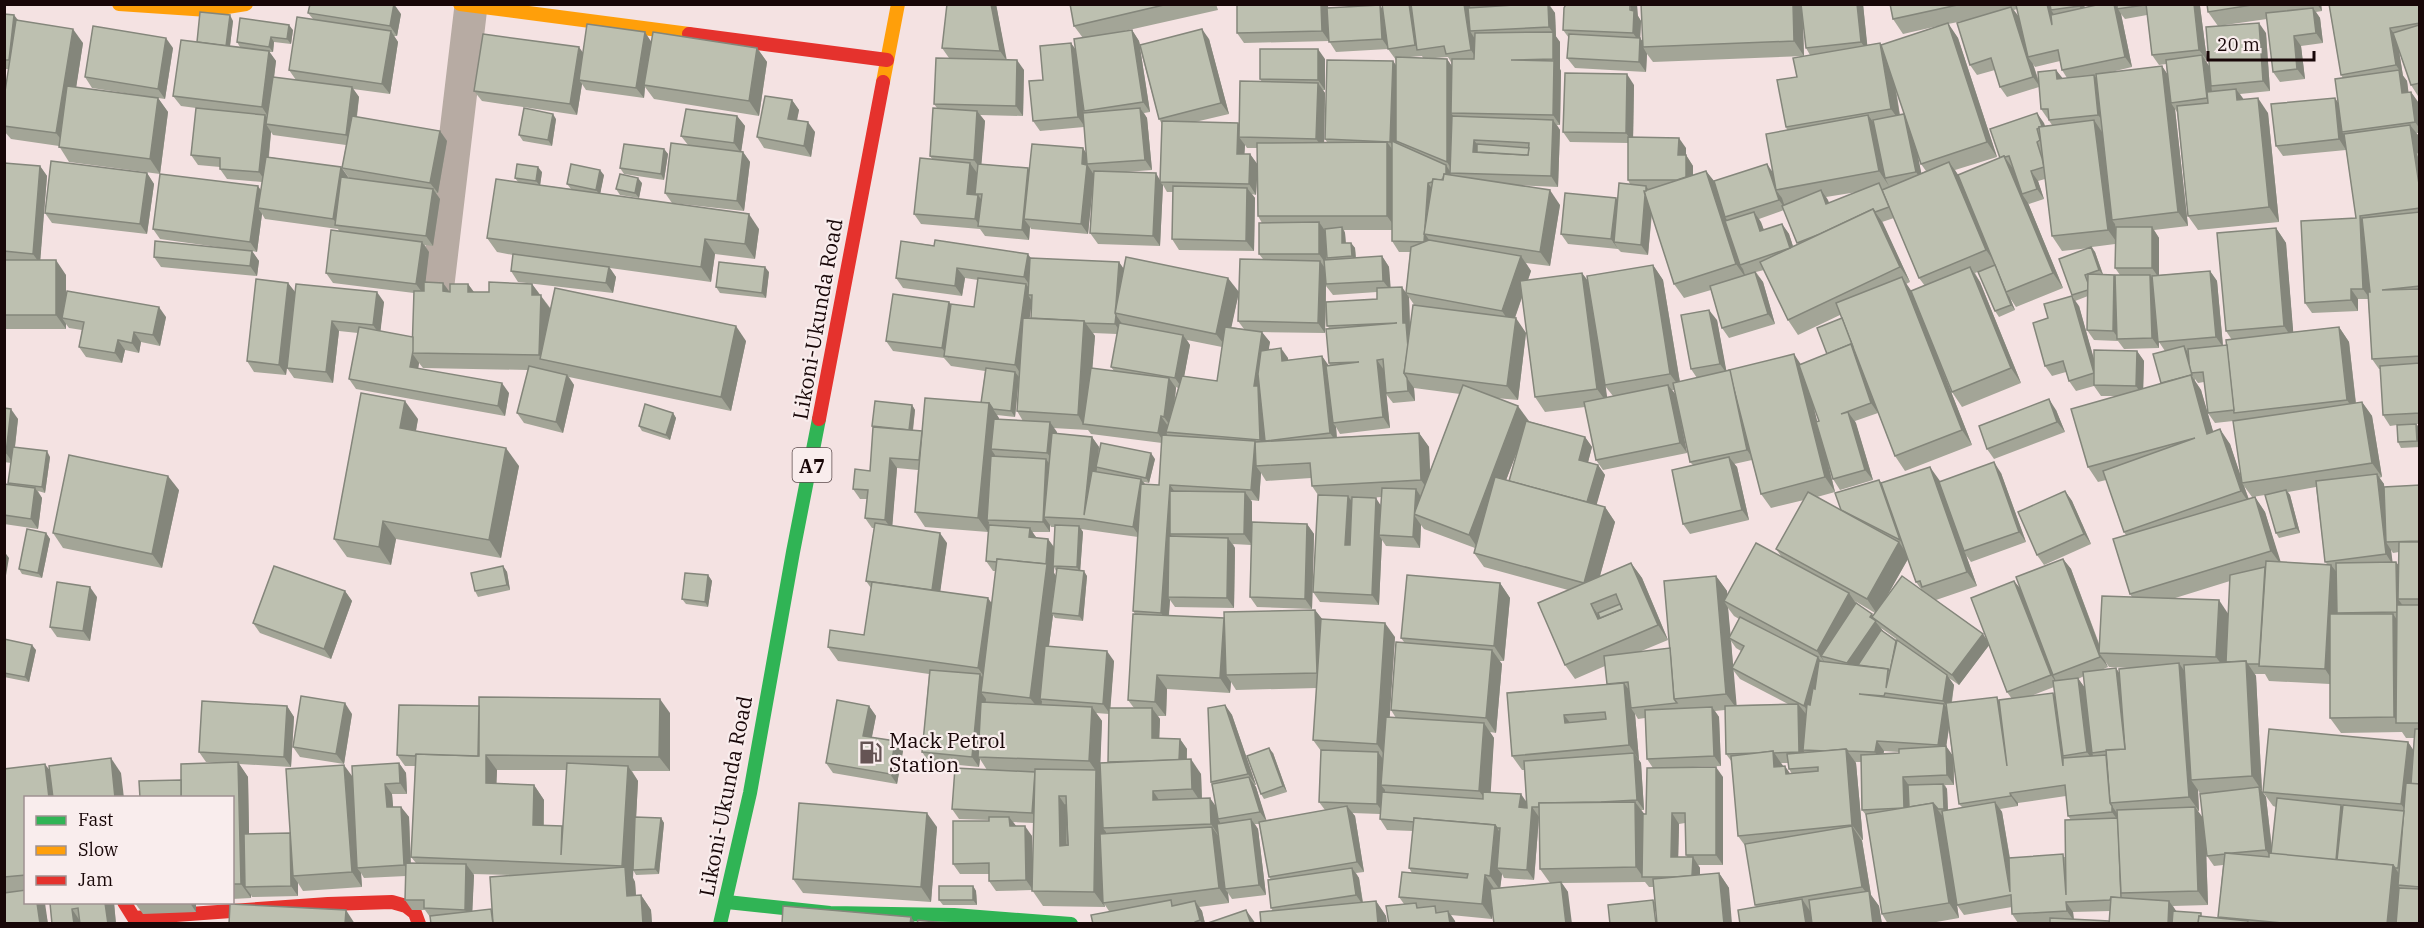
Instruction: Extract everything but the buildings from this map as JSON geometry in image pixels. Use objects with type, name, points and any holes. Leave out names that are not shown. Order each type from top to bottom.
[{"type":"main road","points":[[119,4],[208,10],[246,4]]},
{"type":"main road","name":"Likoni-Ukunda Road","points":[[720,924],[727,902],[750,793],[793,552],[898,4]]},
{"type":"main road","points":[[466,5],[887,60]]},
{"type":"main road","points":[[130,915],[392,902],[406,906],[415,913],[419,924]]},
{"type":"main road","points":[[727,902],[830,913],[954,915],[1071,924]]},
{"type":"street","points":[[435,309],[466,5]]},
{"type":"traffic: fast","points":[[720,924],[750,793],[819,419]]},
{"type":"traffic: fast","points":[[727,902],[830,913],[954,915],[1071,924]]},
{"type":"traffic: slow","points":[[119,4],[208,10],[246,4]]},
{"type":"traffic: slow","points":[[460,4],[689,34]]},
{"type":"traffic: slow","points":[[883,82],[898,4]]},
{"type":"traffic: jam","points":[[689,34],[887,60]]},
{"type":"traffic: jam","points":[[819,419],[883,82]]},
{"type":"traffic: jam","points":[[125,904],[134,918],[328,904],[392,902],[406,906],[415,913],[419,924]]},
{"type":"place","name":"Mack Petrol Station","points":[[871,752]]}]
